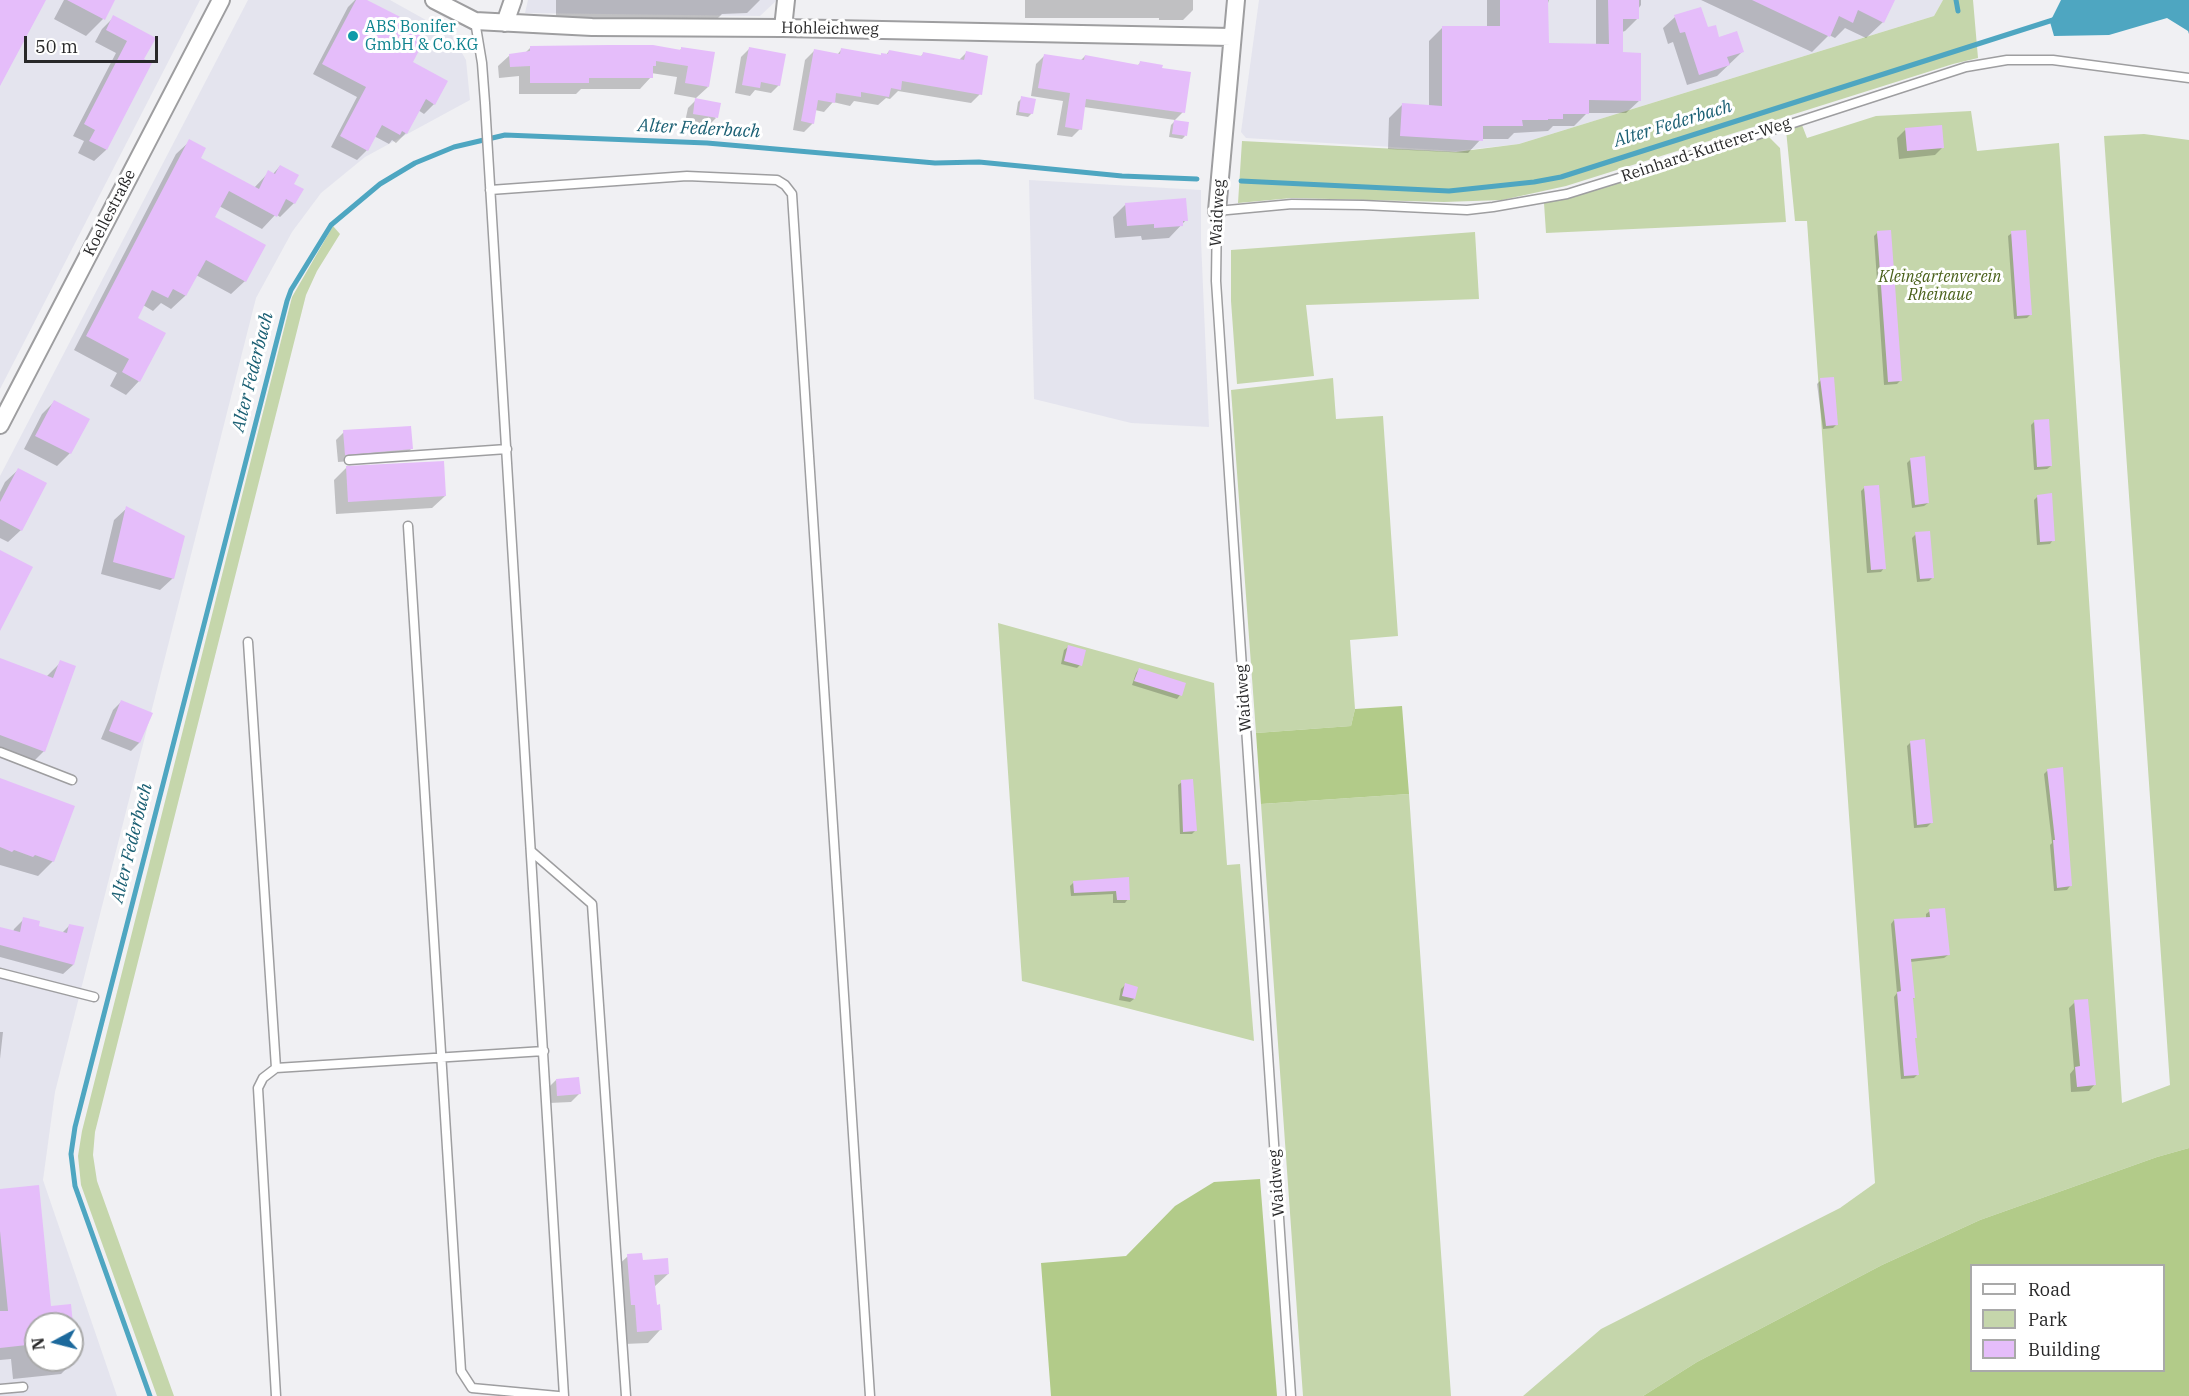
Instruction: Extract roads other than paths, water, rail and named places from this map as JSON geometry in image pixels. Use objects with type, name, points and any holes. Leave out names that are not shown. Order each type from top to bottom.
[{"type":"street","name":"Koellestraße","points":[[0,425],[221,0]]},
{"type":"street","name":"Hohleichweg","points":[[434,0],[475,21],[592,27],[783,28],[1231,38]]},
{"type":"street","points":[[505,22],[513,0]]},
{"type":"street","points":[[783,28],[786,0]]},
{"type":"street","name":"Waidweg","points":[[1216,211],[1236,0]]},
{"type":"lane","points":[[475,21],[482,63],[489,167],[564,1396]]},
{"type":"lane","name":"Reinhard-Kutterer-Weg","points":[[1216,211],[1292,204],[1467,210],[1556,196],[1735,142],[1966,67],[2007,60],[2053,60],[2189,78]]},
{"type":"lane","points":[[490,190],[687,176],[777,180],[785,185],[792,194],[870,1396]]},
{"type":"lane","name":"Waidweg","points":[[1216,211],[1216,281],[1291,1396]]},
{"type":"lane","points":[[349,460],[507,449]]},
{"type":"lane","points":[[408,526],[461,1371],[472,1388],[558,1396]]},
{"type":"lane","points":[[248,642],[276,1068]]},
{"type":"lane","points":[[0,752],[72,780]]},
{"type":"lane","points":[[532,852],[592,904],[626,1396]]},
{"type":"lane","points":[[0,972],[94,997]]},
{"type":"lane","points":[[276,1396],[258,1088],[263,1077],[276,1068],[544,1051]]},
{"type":"lane","points":[[0,1389],[23,1387]]},
{"type":"water","points":[[2061,0],[2189,0],[2189,34],[2188,31],[2167,18],[2109,35],[2054,36],[2050,22]]},
{"type":"waterway","points":[[1956,0],[1958,11]]},
{"type":"waterway","name":"Alter Federbach","points":[[1241,181],[1449,191],[1561,177],[2056,19]]},
{"type":"waterway","name":"Alter Federbach","points":[[150,1396],[75,1186],[71,1154],[75,1127],[287,301],[291,290],[331,225],[380,184],[415,163],[454,147],[505,135],[707,143],[935,163],[979,162],[1122,176],[1197,179]]},
{"type":"place","name":"ABS Bonifer GmbH & Co.KG","points":[[353,36]]},
{"type":"park label","name":"Kleingartenverein Rheinaue","points":[[1940,286]]}]
